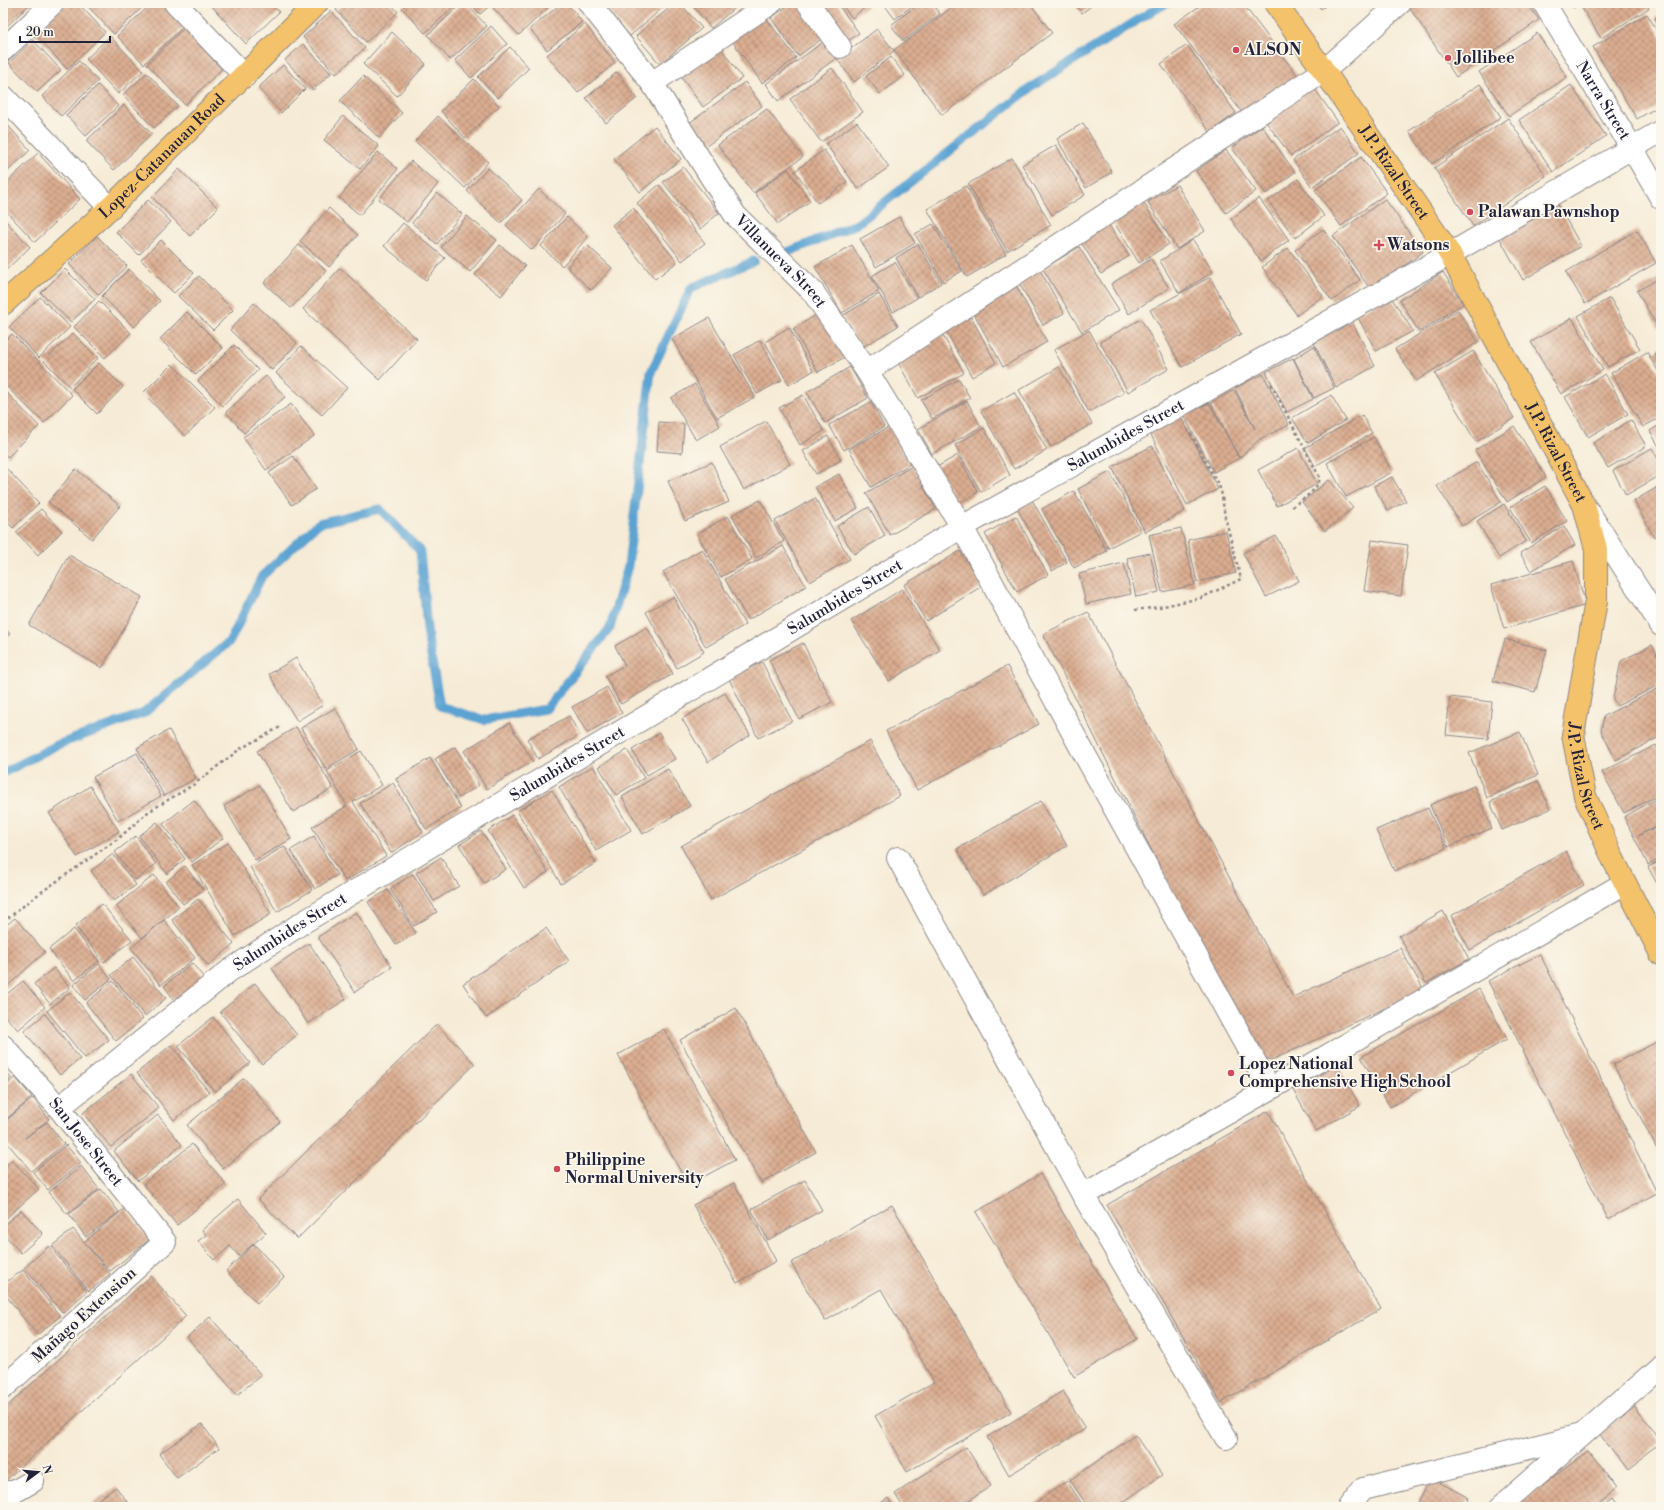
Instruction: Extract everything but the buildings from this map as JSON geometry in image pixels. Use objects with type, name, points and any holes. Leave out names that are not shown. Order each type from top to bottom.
[{"type":"main road","name":"Lopez-Catanauan Road","points":[[3,304],[110,208],[245,76],[317,3]]},
{"type":"main road","name":"J.P. Rizal Street","points":[[1275,3],[1324,71],[1450,254],[1584,505],[1596,549],[1596,601],[1572,735],[1585,796],[1625,883],[1661,954]]},
{"type":"street","points":[[3,50],[53,3]]},
{"type":"street","points":[[175,3],[245,76]]},
{"type":"street","name":"Villanueva Street","points":[[589,3],[652,83],[735,215],[813,292],[867,371],[962,527],[1080,746],[1270,1090]]},
{"type":"street","points":[[652,83],[771,3]]},
{"type":"street","points":[[808,3],[840,47]]},
{"type":"street","points":[[867,371],[1324,71],[1400,3]]},
{"type":"street","name":"Narra Street","points":[[1544,3],[1661,198]]},
{"type":"street","points":[[3,96],[110,208]]},
{"type":"street","name":"Salumbides Street","points":[[59,1108],[229,971],[302,922],[962,527],[1450,254],[1661,131]]},
{"type":"street","points":[[1584,505],[1661,625]]},
{"type":"street","points":[[898,858],[1083,1195],[1226,1438]]},
{"type":"street","points":[[1083,1195],[1270,1090],[1625,883]]},
{"type":"street","name":"San Jose Street","points":[[3,1046],[59,1108],[165,1242]]},
{"type":"street","name":"Mañago Extension","points":[[3,1388],[165,1242]]},
{"type":"street","points":[[1500,1507],[1661,1366]]},
{"type":"street","points":[[1349,1507],[1363,1489],[1582,1435]]},
{"type":"street","points":[[3,1492],[14,1492],[33,1481]]},
{"type":"path","points":[[1258,361],[1320,478],[1319,484],[1315,489],[1291,508]]},
{"type":"path","points":[[1135,610],[1159,607],[1201,598],[1241,579],[1225,517],[1221,490],[1177,407]]},
{"type":"path","points":[[3,922],[119,838],[148,812],[193,785],[240,749],[282,726]]},
{"type":"waterway","points":[[783,254],[857,224],[1033,86],[1152,11],[1168,3]]},
{"type":"waterway","points":[[3,773],[57,745],[144,713],[230,641],[262,576],[319,523],[380,509],[420,551],[428,638],[440,706],[484,720],[546,709],[610,628],[628,566],[651,372],[691,288],[754,261]]},
{"type":"place","name":"ALSON","points":[[1236,50]]},
{"type":"place","name":"Jollibee","points":[[1448,58]]},
{"type":"place","name":"Palawan Pawnshop","points":[[1470,212]]},
{"type":"place","name":"Watsons","points":[[1379,245]]},
{"type":"place","name":"Lopez National Comprehensive High School","points":[[1231,1073]]},
{"type":"place","name":"Philippine Normal University","points":[[557,1169]]}]
